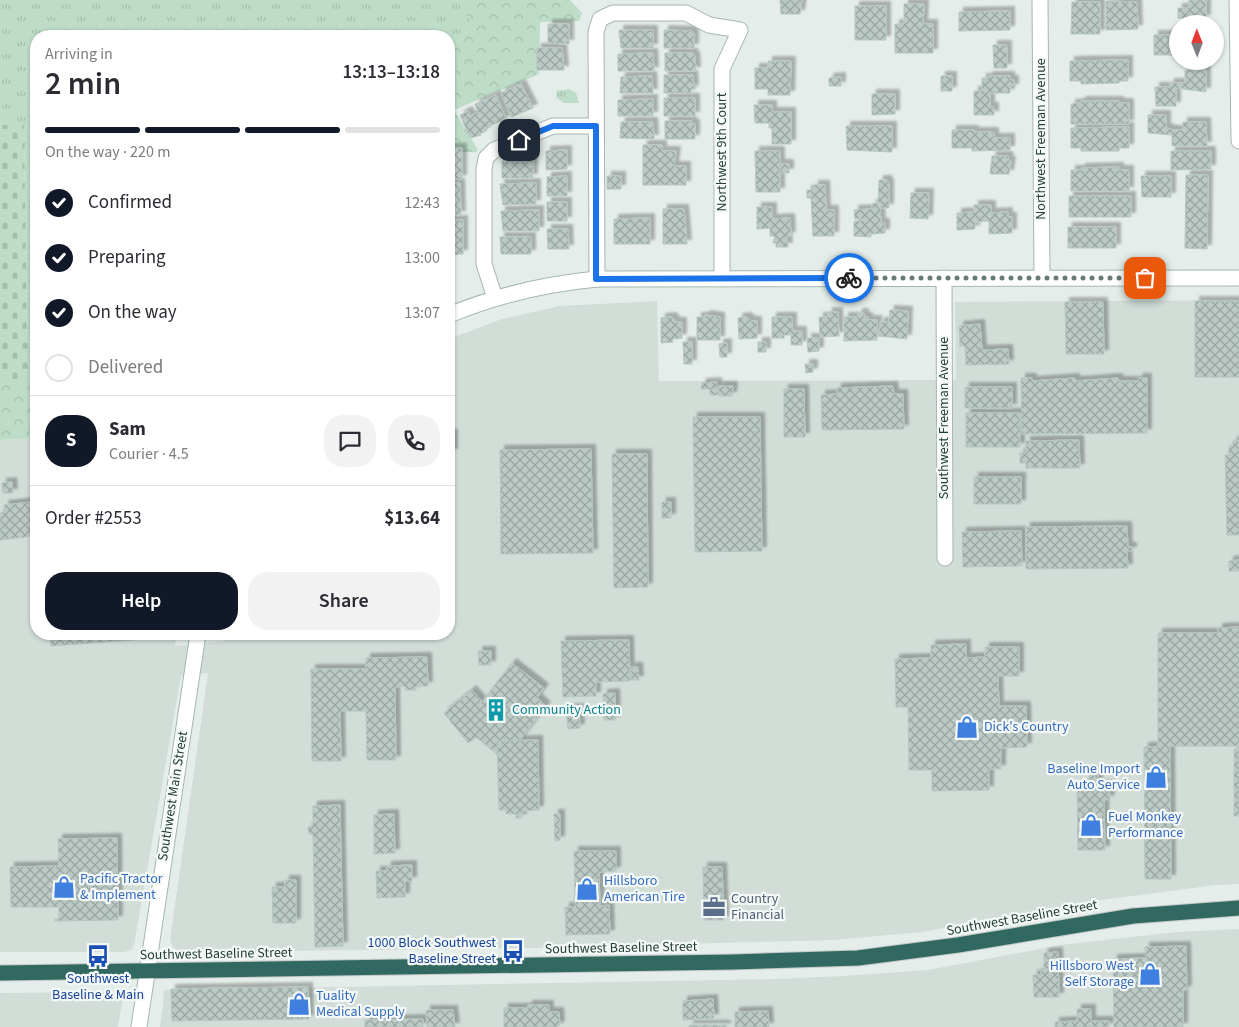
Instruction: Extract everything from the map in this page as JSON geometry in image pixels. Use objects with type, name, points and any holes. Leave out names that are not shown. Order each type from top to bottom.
[{"type":"highway","name":"Southwest Baseline Street","points":[[0,973],[733,962],[858,958],[958,946],[1133,916],[1239,908]]},
{"type":"street","name":"Northwest Freeman Avenue","points":[[1040,0],[1042,278]]},
{"type":"street","points":[[1237,0],[1239,141]]},
{"type":"street","name":"Northwest 9th Court","points":[[596,126],[596,32],[600,19],[613,12],[686,13],[708,25],[740,30],[722,69],[722,278]]},
{"type":"street","points":[[494,298],[484,264],[484,169],[486,158],[494,150],[553,126],[596,126],[596,279]]},
{"type":"street","name":"Southwest Freeman Avenue","points":[[944,278],[945,558]]},
{"type":"street","points":[[455,312],[494,298],[554,284],[596,279],[1239,278]]},
{"type":"street","name":"Southwest Main Street","points":[[139,1027],[197,640]]},
{"type":"shaded area","points":[[1239,300],[1239,884],[1216,885],[1086,902],[922,932],[833,940],[536,948],[179,952],[173,947],[170,940],[208,673],[181,676],[134,945],[131,950],[124,952],[0,952],[0,440],[30,438],[30,640],[176,640],[175,646],[224,640],[455,640],[455,337],[502,319],[560,306],[657,301],[659,381],[956,380],[955,302]]},
{"type":"shaded area","points":[[1239,929],[1239,1027],[160,1027],[163,992],[165,990],[776,979],[843,976],[928,970],[1061,945],[1177,932]]},
{"type":"shaded area","points":[[124,992],[118,1027],[0,1027],[0,993]]},
{"type":"green space","points":[[0,0],[457,0],[472,24],[455,48],[455,30],[30,30],[30,341],[27,343],[24,125],[0,125]]},
{"type":"green space","points":[[457,0],[570,0],[582,13],[579,21],[540,22],[539,74],[455,110],[455,48],[472,24]]},
{"type":"green space","points":[[569,89],[576,93],[579,103],[564,103],[556,97],[557,91]]},
{"type":"green space","points":[[455,112],[478,150],[476,152],[455,152]]},
{"type":"green space","points":[[0,125],[24,125],[27,343],[30,341],[30,383],[0,383]]},
{"type":"green space","points":[[0,383],[30,383],[30,438],[0,440]]},
{"type":"building","points":[[780,0],[802,0],[800,14],[781,14]]},
{"type":"building","points":[[1189,0],[1209,0],[1206,1],[1206,15],[1178,15],[1178,8],[1189,8]]},
{"type":"building","points":[[1106,1],[1137,2],[1138,29],[1106,30]]},
{"type":"building","points":[[1072,2],[1100,2],[1100,34],[1071,34]]},
{"type":"building","points":[[904,4],[924,4],[923,24],[933,24],[933,53],[895,53],[895,24],[904,24]]},
{"type":"building","points":[[855,6],[886,6],[886,40],[855,40]]},
{"type":"building","points":[[1010,11],[1010,30],[959,31],[959,12]]},
{"type":"building","points":[[548,24],[569,24],[569,44],[548,43]]},
{"type":"building","points":[[619,30],[653,30],[653,48],[621,48]]},
{"type":"building","points":[[664,30],[692,31],[694,33],[694,48],[664,48]]},
{"type":"building","points":[[1154,35],[1169,35],[1169,55],[1154,55]]},
{"type":"building","points":[[993,45],[1007,45],[1007,68],[994,68]]},
{"type":"building","points":[[537,48],[562,48],[564,70],[537,70]]},
{"type":"building","points":[[653,53],[654,71],[618,71],[618,54]]},
{"type":"building","points":[[665,53],[693,53],[696,71],[665,71]]},
{"type":"building","points":[[1128,60],[1128,81],[1081,84],[1081,81],[1070,81],[1070,61]]},
{"type":"building","points":[[768,61],[791,61],[790,95],[768,95],[768,89],[755,89],[755,68],[768,68]]},
{"type":"building","points":[[1185,70],[1206,70],[1206,92],[1176,88],[1176,106],[1156,106],[1155,87],[1170,87],[1170,83],[1185,83]]},
{"type":"building","points":[[664,75],[693,75],[694,89],[691,89],[691,93],[664,93]]},
{"type":"building","points":[[652,76],[653,93],[620,93],[621,77]]},
{"type":"building","points":[[941,76],[952,76],[952,91],[941,91]]},
{"type":"building","points":[[989,76],[1010,76],[1010,80],[1014,80],[1014,88],[1010,88],[1010,93],[990,93],[990,107],[994,107],[994,115],[974,115],[974,91],[982,91],[982,78],[988,78]]},
{"type":"building","points":[[841,77],[841,86],[829,86],[829,78]]},
{"type":"building","points":[[521,84],[533,108],[512,117],[501,93]]},
{"type":"building","points":[[872,94],[895,94],[895,114],[872,115]]},
{"type":"building","points":[[496,95],[506,119],[487,127],[487,130],[481,135],[470,138],[460,115],[468,111],[470,116],[478,112],[475,104]]},
{"type":"building","points":[[664,98],[695,98],[695,116],[664,116]]},
{"type":"building","points":[[653,99],[653,116],[618,116],[618,100]]},
{"type":"building","points":[[1081,101],[1119,101],[1119,103],[1129,103],[1129,124],[1071,124],[1071,104],[1081,103]]},
{"type":"building","points":[[754,105],[772,105],[772,112],[791,112],[791,144],[772,144],[772,128],[769,128],[769,123],[755,123]]},
{"type":"building","points":[[1148,115],[1166,115],[1166,128],[1173,130],[1183,130],[1183,122],[1206,122],[1207,146],[1172,146],[1172,135],[1148,133]]},
{"type":"building","points":[[665,121],[692,121],[692,124],[695,124],[695,139],[665,139]]},
{"type":"building","points":[[621,122],[653,122],[654,139],[620,138]]},
{"type":"building","points":[[846,126],[892,126],[892,152],[847,150]]},
{"type":"building","points":[[1129,127],[1129,148],[1119,148],[1119,151],[1081,151],[1081,148],[1071,148],[1071,128]]},
{"type":"building","points":[[952,130],[994,132],[994,138],[1010,138],[1010,150],[972,151],[972,148],[952,148]]},
{"type":"building","points":[[643,145],[662,145],[662,151],[676,151],[674,166],[686,166],[686,185],[643,185]]},
{"type":"building","points":[[455,148],[462,148],[462,179],[455,180]]},
{"type":"building","points":[[567,150],[567,169],[546,170],[546,151]]},
{"type":"building","points":[[755,151],[780,151],[780,192],[756,192]]},
{"type":"building","points":[[1171,151],[1211,151],[1211,169],[1171,170]]},
{"type":"building","points":[[992,156],[1008,156],[1009,161],[1011,161],[1009,174],[990,174]]},
{"type":"building","points":[[533,160],[533,178],[502,178],[502,161]]},
{"type":"building","points":[[780,164],[789,164],[789,173],[781,173]]},
{"type":"building","points":[[1119,167],[1119,170],[1129,170],[1129,191],[1071,191],[1071,170]]},
{"type":"building","points":[[1186,175],[1208,175],[1207,249],[1185,248]]},
{"type":"building","points":[[567,176],[567,196],[547,196],[547,177]]},
{"type":"building","points":[[607,176],[621,176],[621,189],[607,189]]},
{"type":"building","points":[[1141,176],[1171,176],[1171,197],[1142,197]]},
{"type":"building","points":[[879,180],[887,180],[889,185],[889,208],[880,208],[881,223],[885,223],[885,233],[871,234],[871,237],[854,236],[854,221],[861,221],[861,218],[855,219],[854,210],[872,209],[872,204],[878,203]]},
{"type":"building","points":[[455,183],[460,183],[461,215],[455,215]]},
{"type":"building","points":[[536,183],[536,204],[503,205],[500,184]]},
{"type":"building","points":[[814,185],[825,185],[826,210],[834,210],[834,236],[813,236],[811,198],[807,198],[807,190],[814,190]]},
{"type":"building","points":[[911,193],[929,193],[928,219],[910,218]]},
{"type":"building","points":[[1069,196],[1131,196],[1131,217],[1069,217]]},
{"type":"building","points":[[547,202],[567,202],[567,221],[547,221]]},
{"type":"building","points":[[974,205],[991,205],[991,213],[1008,212],[1008,217],[1012,217],[1012,233],[989,234],[989,221],[975,222],[975,229],[957,230],[957,213],[974,212]]},
{"type":"building","points":[[757,207],[772,207],[772,219],[790,218],[791,236],[787,236],[788,247],[776,247],[776,243],[773,243],[775,236],[770,236],[770,228],[757,229]]},
{"type":"building","points":[[663,209],[684,209],[687,244],[663,244]]},
{"type":"building","points":[[539,210],[539,231],[503,231],[501,211]]},
{"type":"building","points":[[650,218],[650,244],[614,244],[614,219]]},
{"type":"building","points":[[455,220],[463,220],[463,254],[455,255]]},
{"type":"building","points":[[1068,227],[1116,227],[1116,248],[1068,248]]},
{"type":"building","points":[[547,229],[568,229],[569,249],[548,249]]},
{"type":"building","points":[[500,237],[531,237],[531,254],[501,254]]},
{"type":"building","points":[[1195,301],[1239,301],[1239,377],[1195,377]]},
{"type":"building","points":[[1065,302],[1103,302],[1104,354],[1066,354]]},
{"type":"building","points":[[890,310],[908,311],[907,339],[879,336],[880,322],[889,322]]},
{"type":"building","points":[[828,312],[838,312],[839,336],[820,337],[819,317],[828,317]]},
{"type":"building","points":[[858,313],[864,313],[864,317],[868,317],[868,320],[877,320],[877,340],[844,341],[844,317],[858,317]]},
{"type":"building","points":[[705,315],[720,317],[720,340],[697,340],[697,317],[705,317]]},
{"type":"building","points":[[672,317],[676,322],[682,322],[682,338],[672,339],[673,342],[661,343],[661,318]]},
{"type":"building","points":[[747,317],[751,321],[757,321],[757,338],[739,339],[738,318]]},
{"type":"building","points":[[772,317],[792,317],[792,331],[802,331],[802,345],[791,345],[791,335],[784,335],[784,338],[772,338]]},
{"type":"building","points":[[980,324],[982,350],[1008,349],[1009,364],[966,365],[965,346],[960,346],[959,326]]},
{"type":"building","points":[[807,338],[819,338],[819,351],[808,352]]},
{"type":"building","points":[[683,342],[692,342],[692,364],[684,364]]},
{"type":"building","points":[[758,342],[766,342],[766,352],[758,352]]},
{"type":"building","points":[[727,343],[727,357],[720,357],[719,344]]},
{"type":"building","points":[[805,364],[813,364],[813,372],[806,373]]},
{"type":"building","points":[[1021,378],[1032,378],[1032,381],[1118,378],[1118,381],[1139,381],[1138,378],[1147,378],[1147,433],[1022,434]]},
{"type":"building","points":[[717,382],[718,395],[710,395],[710,389],[701,389],[702,383]]},
{"type":"building","points":[[719,386],[733,386],[732,396],[719,396]]},
{"type":"building","points":[[893,386],[894,394],[903,394],[904,429],[822,430],[821,395],[837,394],[837,388]]},
{"type":"building","points":[[965,387],[1012,387],[1012,408],[965,408]]},
{"type":"building","points":[[784,389],[804,389],[805,437],[784,437]]},
{"type":"building","points":[[966,413],[1020,413],[1020,447],[966,447]]},
{"type":"building","points":[[693,417],[760,417],[762,551],[695,552]]},
{"type":"building","points":[[1079,440],[1080,468],[1026,468],[1026,463],[1020,463],[1020,453],[1026,453],[1026,441]]},
{"type":"building","points":[[1233,441],[1239,441],[1239,535],[1227,535],[1225,455],[1229,455],[1229,446],[1233,446]]},
{"type":"building","points":[[591,449],[593,553],[501,554],[500,450]]},
{"type":"building","points":[[612,454],[647,454],[648,587],[614,588]]},
{"type":"building","points":[[974,477],[1021,477],[1021,504],[974,504]]},
{"type":"building","points":[[12,482],[13,493],[3,493],[2,483]]},
{"type":"building","points":[[30,502],[30,536],[0,540],[0,513],[5,512],[4,505]]},
{"type":"building","points":[[662,502],[671,502],[671,518],[662,518]]},
{"type":"building","points":[[1127,526],[1128,547],[1132,547],[1132,551],[1127,551],[1128,568],[1026,569],[1026,527]]},
{"type":"building","points":[[1021,531],[1022,566],[963,567],[962,532]]},
{"type":"building","points":[[1239,560],[1239,571],[1229,571],[1229,561]]},
{"type":"building","points":[[1239,627],[1239,746],[1170,746],[1171,879],[1145,879],[1144,747],[1158,747],[1158,633],[1218,633],[1218,628]]},
{"type":"building","points":[[50,640],[132,640],[51,646]]},
{"type":"building","points":[[629,640],[630,681],[596,682],[596,696],[563,697],[561,641]]},
{"type":"building","name":"Dick's Country","points":[[966,644],[966,658],[985,657],[985,647],[1019,647],[1019,676],[998,676],[999,706],[1026,706],[1027,747],[1001,748],[1001,769],[989,769],[989,790],[932,791],[932,770],[909,770],[908,707],[896,707],[895,659],[931,658],[931,645]]},
{"type":"building","points":[[478,651],[491,651],[491,665],[479,665]]},
{"type":"building","points":[[427,657],[428,686],[416,686],[416,690],[405,690],[405,686],[395,687],[396,760],[367,760],[366,711],[340,711],[341,761],[312,761],[311,669],[366,669],[366,658]]},
{"type":"building","name":"Community Action","points":[[512,663],[544,688],[537,698],[546,706],[520,740],[497,741],[498,755],[476,737],[468,743],[444,713],[472,690],[482,702]]},
{"type":"building","points":[[631,667],[638,667],[639,680],[631,680]]},
{"type":"building","points":[[615,693],[616,720],[604,720],[603,694]]},
{"type":"building","points":[[579,708],[580,728],[568,729],[566,709]]},
{"type":"building","points":[[538,740],[539,810],[522,811],[522,818],[516,818],[516,814],[506,814],[506,810],[499,810],[497,741]]},
{"type":"building","points":[[1234,749],[1239,749],[1239,816],[1234,816]]},
{"type":"building","name":"Fuel Monkey Performance","points":[[1098,770],[1098,785],[1109,785],[1110,799],[1104,800],[1105,850],[1078,850],[1077,785],[1089,785],[1089,771]]},
{"type":"building","points":[[340,805],[343,946],[315,947],[313,834],[309,834],[308,827],[313,826],[313,806]]},
{"type":"building","points":[[394,814],[395,853],[374,854],[374,815]]},
{"type":"building","points":[[554,814],[560,814],[560,840],[555,841]]},
{"type":"building","name":"Pacific Tractor & Implement","points":[[117,838],[118,920],[55,921],[55,919],[59,919],[59,907],[11,907],[10,867],[59,866],[58,839]]},
{"type":"building","name":"Hillsboro American Tire","points":[[574,851],[616,851],[616,871],[599,872],[600,906],[609,905],[610,934],[566,935],[565,907],[575,907]]},
{"type":"building","points":[[412,865],[412,881],[405,881],[405,897],[377,898],[376,871],[387,871],[387,866]]},
{"type":"building","name":"Country Financial","points":[[703,867],[722,867],[724,920],[704,920]]},
{"type":"building","points":[[285,880],[296,880],[296,923],[273,923],[272,887],[285,887]]},
{"type":"building","name":"Hillsboro West Self Storage","points":[[1186,946],[1187,990],[1183,990],[1183,1027],[1114,1027],[1113,959],[1146,958],[1145,947]]},
{"type":"building","points":[[1058,952],[1059,997],[1034,997],[1033,975],[1041,975],[1041,968],[1044,968],[1044,953]]},
{"type":"building","points":[[308,987],[309,1019],[172,1021],[171,989]]},
{"type":"building","points":[[713,999],[714,1018],[683,1020],[683,1001]]},
{"type":"building","points":[[528,1005],[549,1005],[549,1012],[559,1012],[560,1025],[557,1027],[504,1027],[504,1008],[528,1008]]},
{"type":"building","points":[[1077,1009],[1091,1009],[1091,1021],[1109,1021],[1109,1027],[1055,1027],[1055,1022],[1077,1021]]},
{"type":"building","points":[[426,1010],[453,1010],[455,1027],[427,1027]]},
{"type":"building","points":[[768,1011],[769,1027],[735,1027],[735,1012]]},
{"type":"building","points":[[423,1019],[423,1027],[365,1027],[365,1020]]},
{"type":"building","points":[[689,1025],[726,1025],[726,1027],[689,1027]]},
{"type":"way so far","points":[[849,278],[1145,278]]},
{"type":"place","name":"Community Action","points":[[496,710]]},
{"type":"place","name":"Dick's Country","points":[[967,727]]},
{"type":"place","name":"Baseline Import Auto Service","points":[[1156,777]]},
{"type":"place","name":"Fuel Monkey Performance","points":[[1091,825]]},
{"type":"place","name":"Pacific Tractor & Implement","points":[[64,887]]},
{"type":"place","name":"Hillsboro American Tire","points":[[587,889]]},
{"type":"place","name":"Country Financial","points":[[714,907]]},
{"type":"place","name":"1000 Block Southwest Baseline Street","points":[[513,951]]},
{"type":"place","name":"Southwest Baseline & Main","points":[[98,956]]},
{"type":"place","name":"Hillsboro West Self Storage","points":[[1150,974]]},
{"type":"place","name":"Tuality Medical Supply","points":[[299,1004]]},
{"type":"route","points":[[519,140],[553,126],[596,126],[596,279],[849,278]]}]
